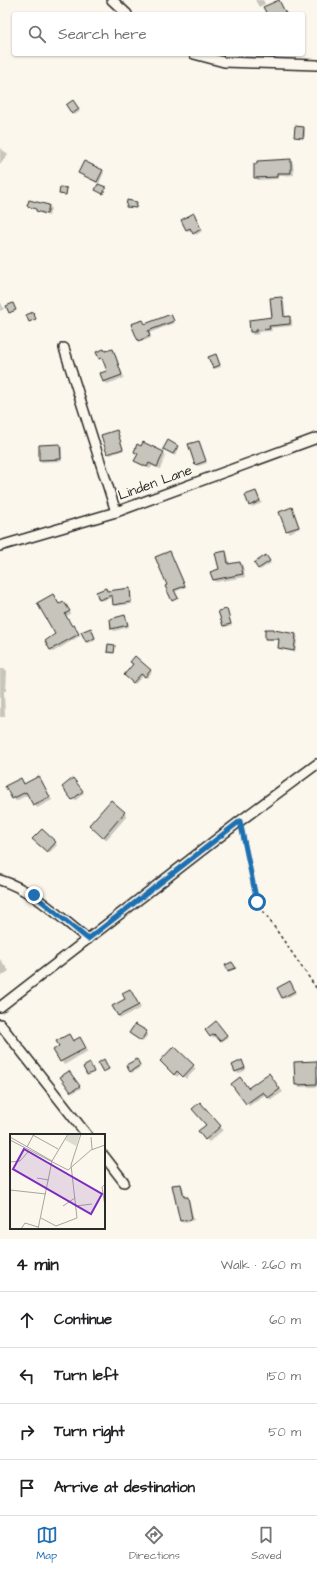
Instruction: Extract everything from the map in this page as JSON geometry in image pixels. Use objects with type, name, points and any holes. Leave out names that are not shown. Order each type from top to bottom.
[{"type":"street","points":[[112,0],[125,12]]},
{"type":"street","points":[[202,56],[224,62],[317,65]]},
{"type":"street","points":[[64,348],[116,512]]},
{"type":"street","name":"Linden Lane","points":[[0,546],[116,512],[317,438]]},
{"type":"street","points":[[0,1007],[240,821],[317,764]]},
{"type":"street","points":[[0,880],[14,884],[34,895],[88,939]]},
{"type":"street","points":[[0,1024],[86,1134]]},
{"type":"street","points":[[105,1157],[124,1182]]},
{"type":"path","points":[[240,821],[257,902],[317,989]]},
{"type":"building","points":[[279,0],[285,12],[266,12],[263,7]]},
{"type":"building","points":[[73,100],[79,109],[72,114],[66,105]]},
{"type":"building","points":[[295,126],[304,127],[303,138],[294,137]]},
{"type":"building","points":[[291,159],[291,173],[277,173],[277,177],[254,178],[254,164],[257,164],[257,161]]},
{"type":"building","points":[[84,161],[103,170],[97,182],[78,173]]},
{"type":"building","points":[[98,184],[106,187],[103,194],[95,190]]},
{"type":"building","points":[[60,187],[67,188],[66,195],[59,194]]},
{"type":"building","points":[[29,200],[49,205],[47,214],[36,211],[36,209],[27,206]]},
{"type":"building","points":[[127,200],[137,202],[136,208],[126,207]]},
{"type":"building","points":[[194,213],[201,229],[193,234],[190,228],[186,230],[181,220]]},
{"type":"building","points":[[282,297],[284,317],[290,316],[290,324],[269,326],[270,329],[250,332],[249,320],[272,317],[270,298]]},
{"type":"building","points":[[13,303],[16,310],[9,313],[6,306]]},
{"type":"building","points":[[33,312],[36,319],[29,322],[26,315]]},
{"type":"building","points":[[171,314],[174,321],[148,331],[150,336],[138,341],[131,324],[143,320],[145,324]]},
{"type":"building","points":[[104,349],[105,351],[113,349],[122,375],[103,382],[100,373],[107,371],[102,358],[99,359],[96,352]]},
{"type":"building","points":[[216,354],[220,365],[213,368],[208,357]]},
{"type":"building","points":[[117,430],[123,449],[107,454],[101,435]]},
{"type":"building","points":[[168,440],[178,446],[173,454],[163,449]]},
{"type":"building","points":[[199,441],[206,461],[195,465],[188,444]]},
{"type":"building","points":[[143,442],[164,452],[157,467],[149,463],[147,467],[134,461],[138,454],[134,452],[137,444],[141,446]]},
{"type":"building","points":[[60,444],[61,459],[39,460],[39,445]]},
{"type":"building","points":[[256,491],[260,501],[249,506],[245,495]]},
{"type":"building","points":[[292,507],[299,527],[286,531],[279,512]]},
{"type":"building","points":[[170,551],[185,586],[174,590],[178,598],[172,601],[155,557]]},
{"type":"building","points":[[226,551],[228,564],[240,562],[243,574],[213,580],[210,572],[219,569],[215,553]]},
{"type":"building","points":[[266,555],[270,561],[258,569],[254,563]]},
{"type":"building","points":[[106,588],[107,591],[130,588],[131,602],[113,605],[112,595],[99,600],[96,592]]},
{"type":"building","points":[[53,594],[59,604],[64,602],[70,611],[65,614],[79,634],[50,650],[45,641],[55,634],[37,603]]},
{"type":"building","points":[[227,609],[231,624],[223,626],[218,611]]},
{"type":"building","points":[[125,615],[128,625],[111,629],[110,619]]},
{"type":"building","points":[[91,628],[95,638],[86,642],[81,632]]},
{"type":"building","points":[[265,629],[274,629],[296,634],[294,651],[278,648],[279,639],[265,639]]},
{"type":"building","points":[[108,644],[115,645],[114,653],[107,652]]},
{"type":"building","points":[[135,656],[151,670],[145,677],[141,674],[133,683],[124,675],[133,664],[130,662]]},
{"type":"building","points":[[39,776],[50,797],[33,805],[26,792],[12,799],[5,786],[21,778],[24,784]]},
{"type":"building","points":[[73,778],[83,791],[72,800],[62,787]]},
{"type":"building","points":[[111,800],[125,812],[103,838],[89,825]]},
{"type":"building","points":[[42,829],[56,842],[47,852],[32,839]]},
{"type":"building","points":[[232,962],[236,968],[228,971],[225,965]]},
{"type":"building","points":[[290,981],[295,991],[282,998],[277,988]]},
{"type":"building","points":[[130,989],[139,1005],[118,1016],[112,1006],[125,999],[122,993]]},
{"type":"building","points":[[216,1021],[227,1035],[220,1041],[214,1034],[210,1037],[205,1030]]},
{"type":"building","points":[[135,1024],[147,1031],[141,1041],[129,1033]]},
{"type":"building","points":[[69,1034],[73,1041],[80,1037],[86,1048],[60,1062],[53,1050],[59,1046],[56,1041]]},
{"type":"building","points":[[174,1046],[194,1065],[183,1077],[177,1071],[174,1075],[160,1061]]},
{"type":"building","points":[[104,1059],[109,1069],[103,1072],[98,1063]]},
{"type":"building","points":[[137,1059],[140,1065],[130,1072],[126,1065]]},
{"type":"building","points":[[242,1060],[245,1068],[235,1072],[232,1065]]},
{"type":"building","points":[[317,1061],[317,1084],[295,1085],[294,1062]]},
{"type":"building","points":[[90,1063],[94,1072],[87,1075],[83,1067]]},
{"type":"building","points":[[69,1071],[80,1086],[71,1092],[60,1077]]},
{"type":"building","points":[[269,1073],[280,1089],[268,1098],[263,1092],[246,1104],[231,1084],[240,1077],[248,1088]]},
{"type":"building","points":[[200,1102],[221,1126],[205,1140],[198,1131],[206,1125],[192,1109]]},
{"type":"building","points":[[181,1184],[184,1197],[188,1197],[192,1219],[180,1221],[172,1185]]},
{"type":"route","points":[[34,895],[88,939],[240,821],[257,902]]}]
